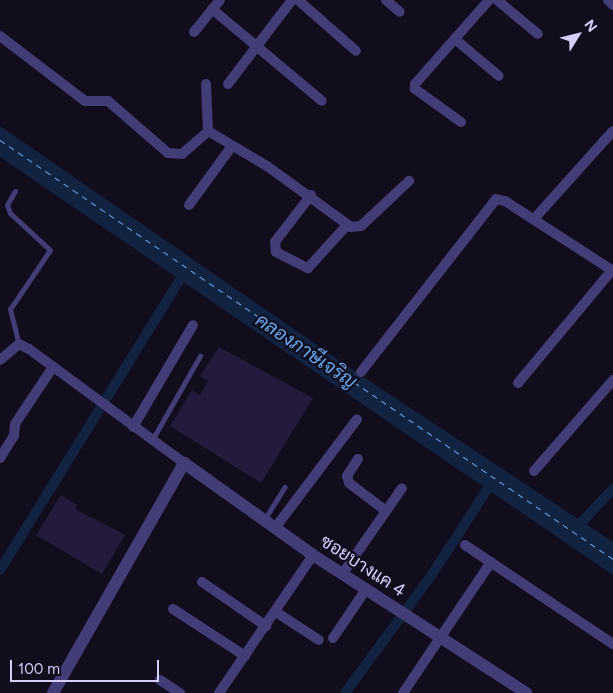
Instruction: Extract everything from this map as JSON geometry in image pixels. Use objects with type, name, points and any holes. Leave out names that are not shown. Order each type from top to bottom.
[{"type":"street","points":[[194,32],[220,0]]},
{"type":"street","points":[[228,84],[292,0]]},
{"type":"street","points":[[298,0],[356,51]]},
{"type":"street","points":[[386,0],[400,12]]},
{"type":"street","points":[[461,122],[415,89],[489,0]]},
{"type":"street","points":[[497,0],[538,34]]},
{"type":"street","points":[[608,0],[613,5]]},
{"type":"street","points":[[212,9],[258,44],[322,101]]},
{"type":"street","points":[[0,36],[85,101],[108,101],[168,153],[182,154],[208,131]]},
{"type":"street","points":[[455,39],[499,76]]},
{"type":"street","points":[[206,84],[208,131]]},
{"type":"street","points":[[208,131],[311,195],[347,225],[361,226],[409,181]]},
{"type":"street","points":[[534,219],[613,131]]},
{"type":"street","points":[[188,205],[232,146]]},
{"type":"street","points":[[311,195],[274,242],[276,252],[308,268],[347,225]]},
{"type":"street","points":[[361,372],[492,202],[505,201],[612,270],[518,383]]},
{"type":"street","points":[[133,427],[193,325]]},
{"type":"street","points":[[0,360],[19,344],[184,463],[53,693]]},
{"type":"street","points":[[0,458],[14,436],[15,424],[53,367]]},
{"type":"street","points":[[534,471],[613,380]]},
{"type":"street","points":[[275,528],[357,419]]},
{"type":"street","points":[[358,459],[347,476],[349,483],[386,511]]},
{"type":"street","name":"ซอยบางแค 4","points":[[184,463],[313,555],[442,637],[520,691]]},
{"type":"street","points":[[343,573],[402,488]]},
{"type":"street","points":[[465,545],[613,644]]},
{"type":"street","points":[[219,693],[276,612],[313,555]]},
{"type":"street","points":[[404,693],[491,562]]},
{"type":"street","points":[[202,582],[266,626]]},
{"type":"street","points":[[333,638],[367,588]]},
{"type":"street","points":[[173,609],[245,656]]},
{"type":"street","points":[[276,612],[319,640]]},
{"type":"street","points":[[160,680],[180,693]]},
{"type":"lane","points":[[15,191],[7,205],[10,213],[50,247],[10,309],[19,344]]},
{"type":"lane","points":[[152,440],[200,356]]},
{"type":"lane","points":[[263,520],[285,487]]},
{"type":"water","name":"คลองภาษีเจริญ","points":[[0,126],[356,372],[613,542],[613,575],[0,157]]},
{"type":"building","points":[[219,347],[313,398],[261,483],[170,426],[192,390],[200,395],[208,381],[200,376]]},
{"type":"building","points":[[61,495],[77,505],[75,509],[125,535],[102,574],[36,535]]},
{"type":"waterway","points":[[0,570],[186,270]]},
{"type":"waterway","points":[[345,693],[431,576],[494,479]]},
{"type":"waterway","points":[[574,530],[613,489]]},
{"type":"ferry route","points":[[0,140],[613,559]]}]
